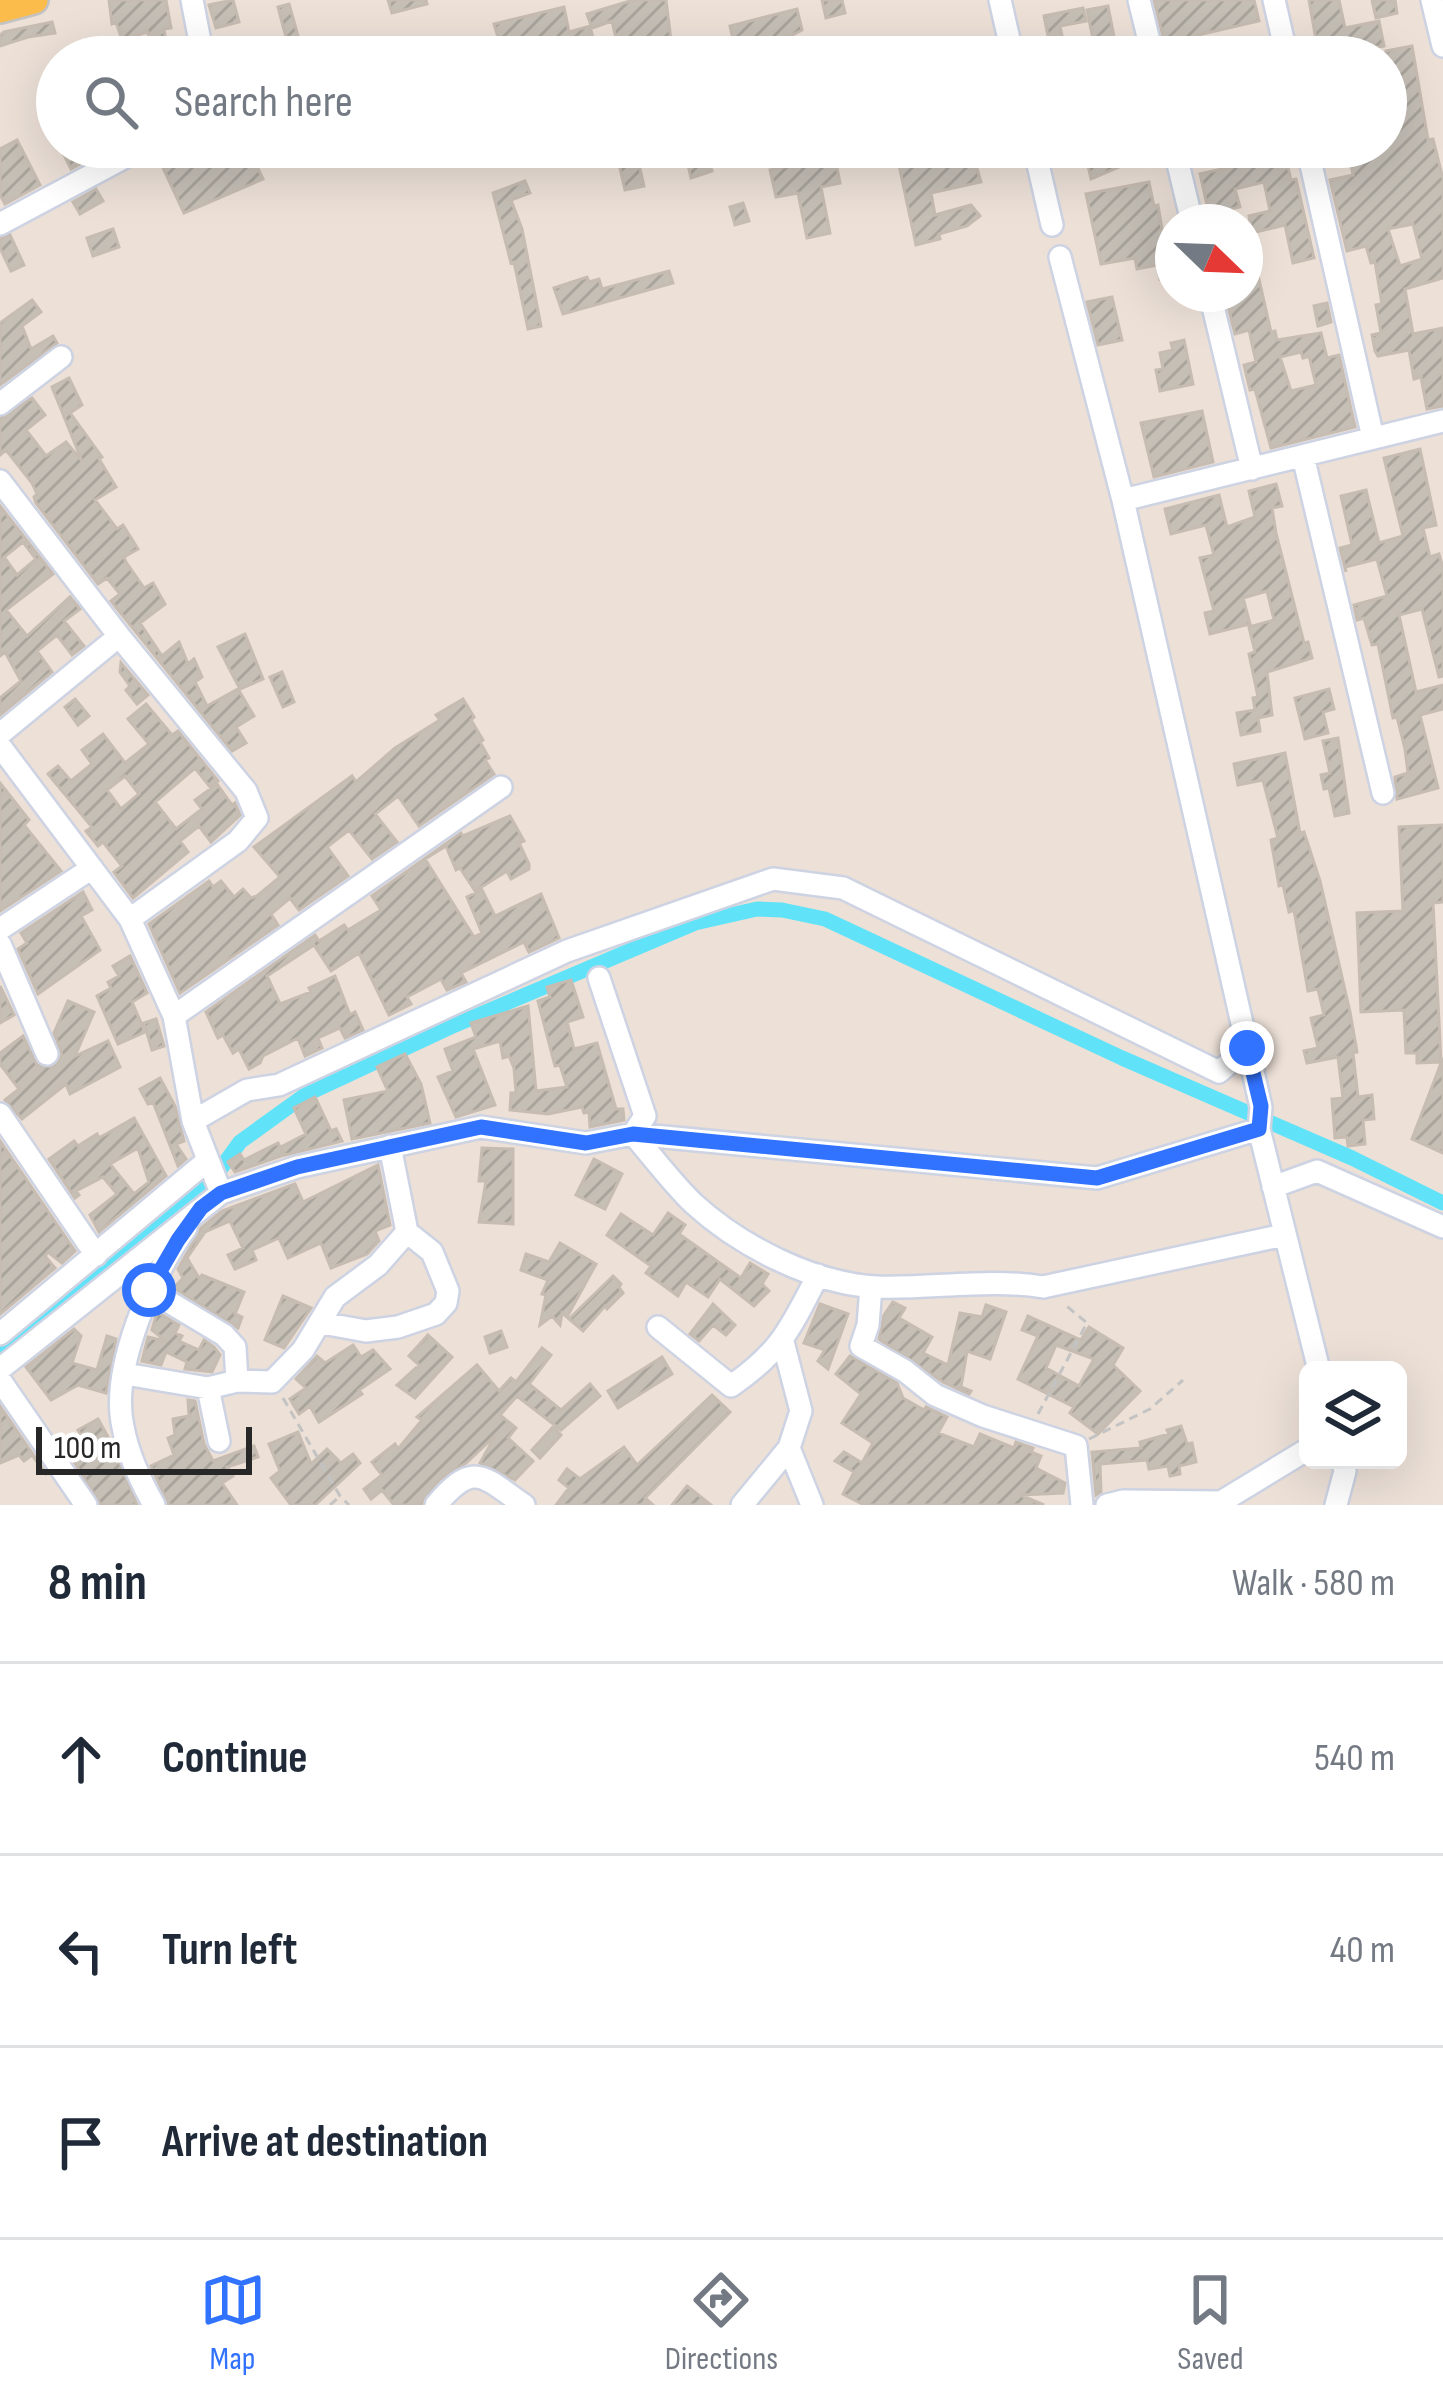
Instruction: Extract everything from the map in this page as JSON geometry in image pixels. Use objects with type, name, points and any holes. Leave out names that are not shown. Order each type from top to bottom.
[{"type":"main road","points":[[0,8],[34,0]]},
{"type":"street","points":[[192,0],[199,36]]},
{"type":"street","points":[[1000,0],[1008,36]]},
{"type":"street","points":[[1139,0],[1148,36]]},
{"type":"street","points":[[1274,0],[1282,36]]},
{"type":"street","points":[[1432,0],[1443,46]]},
{"type":"street","points":[[0,224],[104,168]]},
{"type":"street","points":[[1039,168],[1052,225]]},
{"type":"street","points":[[1179,168],[1188,204]]},
{"type":"street","points":[[1312,168],[1373,438]]},
{"type":"street","points":[[1060,257],[1123,500],[1247,1048],[1273,1187],[1317,1361]]},
{"type":"street","points":[[1214,312],[1252,469]]},
{"type":"street","points":[[0,404],[61,357]]},
{"type":"street","points":[[1123,500],[1443,421]]},
{"type":"street","points":[[1303,456],[1384,794]]},
{"type":"street","points":[[0,481],[246,791],[257,818],[238,842],[130,919]]},
{"type":"street","points":[[0,734],[119,636]]},
{"type":"street","points":[[4,759],[130,919],[174,1016],[193,1121],[214,1177],[134,1324],[122,1424],[154,1505]]},
{"type":"street","points":[[174,1016],[501,787]]},
{"type":"street","points":[[0,929],[92,868]]},
{"type":"street","points":[[193,1121],[248,1090],[279,1085],[567,951],[773,879],[843,888],[1219,1072],[1247,1048]]},
{"type":"street","points":[[0,944],[46,1054]]},
{"type":"street","points":[[599,978],[645,1116],[633,1134]]},
{"type":"street","points":[[0,1114],[96,1255]]},
{"type":"street","points":[[2,1326],[96,1255],[214,1177],[297,1167],[481,1127],[586,1143],[633,1134],[1097,1178],[1260,1118]]},
{"type":"street","points":[[633,1134],[695,1205],[764,1253],[818,1275],[871,1287],[1011,1282],[1043,1287],[1284,1235]]},
{"type":"street","points":[[322,1323],[366,1331],[398,1327],[436,1314],[446,1304],[448,1291],[432,1252],[407,1232],[390,1146]]},
{"type":"street","points":[[1273,1187],[1317,1171],[1443,1227]]},
{"type":"street","points":[[0,1369],[201,1208]]},
{"type":"street","points":[[125,1374],[208,1388],[237,1381],[272,1382],[303,1350],[334,1297],[378,1265],[407,1232]]},
{"type":"street","points":[[658,1327],[731,1386],[764,1363],[783,1342],[818,1275]]},
{"type":"street","points":[[871,1287],[861,1346],[905,1371],[934,1395],[1076,1446],[1082,1505]]},
{"type":"street","points":[[149,1290],[224,1335],[235,1347],[237,1381]]},
{"type":"street","points":[[742,1505],[788,1448],[801,1411],[783,1342]]},
{"type":"street","points":[[0,1380],[86,1505]]},
{"type":"street","points":[[208,1388],[219,1441]]},
{"type":"street","points":[[788,1448],[812,1505]]},
{"type":"street","points":[[1107,1505],[1222,1502],[1299,1455]]},
{"type":"street","points":[[1336,1505],[1344,1469]]},
{"type":"street","points":[[436,1505],[469,1474],[480,1475],[524,1505]]},
{"type":"path","points":[[1029,1431],[1087,1323],[1043,1287]]},
{"type":"path","points":[[1076,1446],[1150,1409],[1184,1380]]},
{"type":"path","points":[[272,1382],[349,1505]]},
{"type":"path","points":[[329,1505],[340,1496]]},
{"type":"building","points":[[109,0],[166,0],[171,28],[164,29],[165,36],[148,36],[148,32],[121,36],[116,22],[112,24]]},
{"type":"building","points":[[233,0],[239,22],[216,28],[209,5]]},
{"type":"building","points":[[388,0],[426,0],[427,4],[392,13]]},
{"type":"building","points":[[633,0],[666,0],[670,36],[615,36],[612,21],[592,28],[587,14]]},
{"type":"building","points":[[822,0],[842,0],[845,13],[826,18]]},
{"type":"building","points":[[1154,0],[1254,0],[1259,21],[1198,36],[1163,36]]},
{"type":"building","points":[[1309,0],[1339,0],[1345,28],[1379,21],[1382,36],[1315,36]]},
{"type":"building","points":[[1372,0],[1395,0],[1397,13],[1376,18]]},
{"type":"building","points":[[289,4],[298,36],[286,36],[278,7]]},
{"type":"building","points":[[1108,6],[1114,36],[1092,36],[1087,10]]},
{"type":"building","points":[[564,7],[569,32],[590,26],[592,36],[498,36],[494,24]]},
{"type":"building","points":[[1083,8],[1086,21],[1060,26],[1062,36],[1048,36],[1044,16]]},
{"type":"building","points":[[797,9],[802,30],[791,36],[732,36],[730,26]]},
{"type":"building","points":[[52,22],[55,33],[0,46],[4,32]]},
{"type":"building","points":[[1412,46],[1428,140],[1433,139],[1443,179],[1443,278],[1405,289],[1413,334],[1443,328],[1443,406],[1427,409],[1421,377],[1414,379],[1409,350],[1378,356],[1375,351],[1372,335],[1381,333],[1376,305],[1382,304],[1375,262],[1371,263],[1366,246],[1347,251],[1330,180],[1353,175],[1352,168],[1407,168],[1407,47]],"holes":[[[1413,224],[1422,259],[1400,266],[1388,229]]]},
{"type":"building","points":[[17,140],[40,185],[5,204],[0,195],[0,149]]},
{"type":"building","points":[[163,168],[258,168],[263,179],[184,213]]},
{"type":"building","points":[[620,168],[640,168],[644,186],[625,190]]},
{"type":"building","points":[[689,168],[711,168],[712,171],[691,178]]},
{"type":"building","points":[[837,168],[840,183],[821,187],[830,233],[807,238],[798,193],[776,197],[770,170]]},
{"type":"building","points":[[900,168],[977,168],[981,182],[931,193],[935,215],[971,205],[980,216],[967,226],[939,234],[940,239],[916,245]]},
{"type":"building","points":[[1089,168],[1117,168],[1091,179]]},
{"type":"building","points":[[1226,168],[1288,168],[1291,180],[1296,179],[1314,258],[1293,263],[1285,225],[1263,230],[1263,213],[1270,211],[1264,182],[1235,189],[1239,204],[1207,204],[1200,174]]},
{"type":"building","points":[[525,181],[530,193],[511,200],[522,229],[541,326],[528,329],[493,193]]},
{"type":"building","points":[[1149,182],[1155,206],[1155,265],[1137,269],[1135,258],[1101,264],[1086,194]]},
{"type":"building","points":[[96,189],[103,201],[80,214],[73,202]]},
{"type":"building","points":[[743,203],[749,221],[735,225],[730,207]]},
{"type":"building","points":[[113,229],[119,247],[93,256],[87,238]]},
{"type":"building","points":[[10,235],[24,265],[11,271],[0,248],[0,239]]},
{"type":"building","points":[[669,271],[673,283],[563,314],[554,288],[587,277],[589,282],[599,279],[602,289]]},
{"type":"building","points":[[1112,297],[1122,340],[1098,345],[1087,302]]},
{"type":"building","points":[[1263,297],[1277,340],[1321,333],[1327,358],[1339,355],[1355,427],[1271,448],[1244,365],[1256,362],[1249,330],[1235,334],[1230,312],[1263,312]],"holes":[[[1301,352],[1303,358],[1309,356],[1316,385],[1291,391],[1280,357]]]},
{"type":"building","points":[[32,300],[41,312],[22,326],[31,349],[53,336],[57,343],[0,385],[0,323]]},
{"type":"building","points":[[1327,303],[1331,322],[1318,326],[1314,306]]},
{"type":"building","points":[[1184,340],[1193,384],[1160,391],[1156,370],[1163,369],[1160,353]]},
{"type":"building","points":[[69,378],[82,405],[70,413],[102,457],[116,487],[95,500],[117,529],[123,525],[138,549],[124,557],[126,562],[144,588],[153,583],[165,604],[140,623],[162,656],[179,642],[188,664],[194,659],[202,677],[195,682],[207,706],[238,689],[254,716],[236,727],[246,743],[232,751],[111,601],[120,594],[107,578],[98,584],[36,503],[32,483],[6,450],[0,455],[0,419],[32,398],[45,415],[26,430],[46,456],[66,442],[82,461],[52,387]]},
{"type":"building","points":[[1202,411],[1213,462],[1154,477],[1141,423]]},
{"type":"building","points":[[1420,449],[1436,525],[1423,528],[1430,557],[1439,554],[1443,568],[1443,676],[1439,677],[1422,609],[1399,615],[1416,692],[1443,685],[1443,709],[1420,715],[1438,788],[1397,799],[1395,777],[1408,773],[1405,749],[1397,717],[1393,718],[1378,644],[1372,645],[1364,618],[1357,620],[1354,605],[1387,596],[1377,559],[1345,567],[1346,572],[1340,548],[1352,545],[1341,496],[1366,490],[1379,543],[1403,536],[1384,458]]},
{"type":"building","points":[[1276,484],[1282,506],[1272,508],[1276,533],[1312,658],[1267,672],[1272,715],[1258,718],[1260,731],[1241,735],[1237,713],[1255,710],[1253,698],[1258,697],[1249,627],[1274,620],[1267,591],[1243,598],[1250,624],[1210,634],[1205,613],[1214,611],[1200,558],[1214,555],[1206,525],[1171,534],[1165,509],[1219,495],[1227,527],[1255,517],[1249,491]]},
{"type":"building","points":[[0,506],[53,574],[6,610],[27,636],[70,597],[80,609],[64,621],[84,646],[72,655],[57,635],[37,651],[52,672],[0,715],[0,698],[21,681],[5,652],[0,656]],"holes":[[[23,542],[36,559],[17,575],[4,557]]]},
{"type":"building","points":[[245,634],[263,679],[240,689],[218,647]]},
{"type":"building","points":[[121,663],[148,695],[137,704],[126,690],[130,686],[120,672]]},
{"type":"building","points":[[282,672],[294,702],[283,707],[270,677]]},
{"type":"building","points":[[1329,689],[1334,709],[1323,712],[1328,733],[1305,739],[1295,698]]},
{"type":"building","points":[[75,699],[89,716],[78,725],[65,707]]},
{"type":"building","points":[[463,699],[494,774],[419,826],[398,796],[375,814],[397,842],[372,859],[349,830],[327,847],[348,876],[299,910],[290,898],[271,914],[278,925],[180,993],[149,924],[209,881],[213,887],[221,881],[234,897],[243,889],[251,898],[257,896],[280,877],[254,847],[352,776],[356,782],[395,748],[440,720],[436,715]]},
{"type":"building","points":[[146,704],[172,735],[178,731],[218,781],[210,787],[195,768],[155,802],[176,829],[202,809],[195,800],[217,784],[240,815],[211,842],[199,826],[180,841],[188,852],[133,898],[114,872],[122,866],[103,842],[98,846],[86,831],[92,827],[48,774],[58,766],[71,781],[92,764],[82,750],[103,734],[125,763],[149,744],[128,719]],"holes":[[[125,776],[139,794],[121,809],[107,790]]]},
{"type":"building","points":[[1338,738],[1349,813],[1335,816],[1321,775],[1330,773],[1323,741]]},
{"type":"building","points":[[1285,753],[1300,833],[1304,832],[1320,881],[1350,1012],[1358,1097],[1372,1095],[1374,1119],[1363,1120],[1365,1144],[1348,1146],[1347,1137],[1335,1138],[1332,1099],[1343,1098],[1338,1057],[1307,1063],[1304,1051],[1318,1048],[1311,1018],[1324,1015],[1318,989],[1308,991],[1294,910],[1289,912],[1283,885],[1279,886],[1271,840],[1278,838],[1263,780],[1238,785],[1234,764]]},
{"type":"building","points":[[0,783],[29,820],[24,825],[61,871],[0,911]]},
{"type":"building","points":[[510,816],[524,841],[519,843],[529,864],[529,869],[511,879],[507,871],[475,891],[460,868],[456,870],[446,846],[425,859],[474,937],[482,933],[467,897],[482,890],[495,916],[541,894],[559,938],[529,952],[524,942],[461,973],[466,982],[447,990],[441,979],[407,997],[411,1004],[389,1015],[359,953],[331,971],[314,945],[267,976],[280,1004],[335,976],[350,1015],[355,1012],[363,1030],[345,1038],[340,1028],[318,1038],[322,1048],[305,1056],[298,1038],[249,1069],[239,1049],[233,1053],[223,1035],[218,1038],[206,1012],[315,935],[319,941],[381,910],[372,896],[461,833]]},
{"type":"building","points":[[1443,825],[1443,902],[1433,903],[1441,1062],[1417,1063],[1417,1053],[1406,1053],[1404,1010],[1361,1012],[1357,913],[1403,911],[1399,827]]},
{"type":"building","points":[[83,892],[92,910],[81,916],[100,950],[38,994],[18,949],[27,943],[21,933]]},
{"type":"building","points":[[130,956],[147,993],[132,1002],[145,1032],[118,1044],[97,996],[119,976],[113,966]]},
{"type":"building","points":[[571,980],[583,1017],[567,1022],[574,1049],[597,1043],[616,1109],[623,1109],[624,1120],[590,1127],[589,1112],[584,1113],[582,1107],[548,1114],[510,1110],[511,1093],[516,1093],[514,1068],[509,1056],[503,1058],[500,1041],[473,1049],[495,1105],[456,1117],[438,1077],[453,1071],[445,1049],[476,1037],[471,1023],[528,1006],[536,1091],[567,1087],[560,1065],[555,1066],[538,1001],[550,997],[547,987]]},
{"type":"building","points":[[0,986],[14,1015],[0,1023]]},
{"type":"building","points":[[68,1001],[94,1012],[75,1056],[108,1041],[120,1067],[70,1094],[66,1084],[22,1119],[5,1100],[19,1089],[0,1064],[0,1053],[23,1036],[37,1065],[54,1067],[62,1055],[54,1033]]},
{"type":"building","points":[[156,1019],[164,1046],[152,1050],[144,1023]]},
{"type":"building","points":[[405,1054],[421,1084],[430,1123],[352,1139],[344,1100],[388,1091],[377,1067]]},
{"type":"building","points":[[1443,1058],[1443,1153],[1412,1139]]},
{"type":"building","points":[[160,1078],[175,1106],[184,1141],[176,1144],[186,1159],[178,1166],[153,1102],[148,1104],[140,1089]]},
{"type":"building","points":[[315,1097],[331,1131],[336,1129],[342,1141],[285,1155],[281,1147],[306,1134],[294,1108]]},
{"type":"building","points":[[134,1118],[166,1176],[99,1232],[90,1215],[117,1194],[103,1177],[76,1191],[75,1198],[49,1159],[74,1141],[78,1146],[97,1134],[99,1138]],"holes":[[[138,1148],[149,1182],[134,1194],[110,1164]]]},
{"type":"building","points":[[0,1141],[75,1251],[62,1263],[48,1252],[45,1256],[55,1268],[0,1314]]},
{"type":"building","points":[[278,1143],[284,1155],[235,1172],[228,1162],[240,1154],[244,1160]]},
{"type":"building","points":[[482,1148],[513,1149],[513,1224],[479,1222],[486,1181],[479,1181]]},
{"type":"building","points":[[594,1159],[622,1174],[605,1209],[576,1195]]},
{"type":"building","points":[[378,1165],[390,1225],[375,1231],[379,1241],[367,1254],[331,1268],[321,1243],[288,1258],[279,1238],[252,1250],[256,1260],[235,1269],[228,1255],[243,1248],[230,1221],[205,1232],[187,1258],[199,1278],[202,1275],[244,1292],[235,1314],[242,1317],[238,1328],[174,1288],[183,1278],[178,1269],[201,1228],[222,1211],[295,1184],[303,1202]]},
{"type":"building","points":[[668,1213],[685,1225],[679,1234],[741,1278],[750,1263],[768,1274],[762,1284],[769,1291],[754,1306],[720,1279],[708,1297],[686,1282],[678,1296],[646,1273],[651,1266],[607,1235],[621,1214],[653,1235]]},
{"type":"building","points":[[560,1243],[596,1264],[567,1317],[562,1313],[560,1325],[552,1316],[540,1325],[548,1280],[521,1270],[526,1254],[549,1262]]},
{"type":"building","points":[[613,1276],[623,1293],[583,1331],[569,1319]]},
{"type":"building","points":[[283,1296],[311,1308],[284,1348],[265,1340]]},
{"type":"building","points":[[893,1302],[905,1308],[899,1318],[932,1337],[923,1353],[948,1365],[960,1313],[982,1317],[986,1305],[1006,1312],[990,1359],[967,1351],[961,1387],[969,1394],[879,1339],[884,1315]]},
{"type":"building","points":[[713,1304],[735,1325],[726,1335],[713,1325],[699,1341],[690,1334]]},
{"type":"building","points":[[820,1304],[848,1314],[828,1369],[818,1361],[825,1350],[804,1343]]},
{"type":"building","points":[[157,1312],[179,1325],[175,1333],[182,1336],[179,1341],[199,1350],[204,1340],[214,1347],[220,1355],[212,1372],[185,1369],[187,1362],[166,1352],[161,1365],[142,1361],[148,1337],[166,1341],[152,1330]]},
{"type":"building","points":[[1028,1316],[1081,1340],[1089,1327],[1123,1348],[1113,1365],[1140,1391],[1098,1434],[1070,1413],[1074,1407],[1018,1379],[1038,1336],[1022,1330]],"holes":[[[1056,1345],[1094,1359],[1079,1386],[1046,1368]]]},
{"type":"building","points":[[74,1329],[81,1336],[72,1363],[97,1370],[107,1336],[116,1339],[106,1393],[78,1385],[51,1400],[26,1367]]},
{"type":"building","points":[[501,1331],[507,1347],[490,1353],[485,1337]]},
{"type":"building","points":[[428,1335],[452,1357],[415,1398],[397,1385],[419,1365],[409,1356]]},
{"type":"building","points":[[353,1345],[361,1357],[373,1350],[390,1369],[319,1422],[310,1406],[299,1414],[290,1399],[306,1388],[296,1379],[317,1356],[325,1363]]},
{"type":"building","points":[[542,1348],[551,1355],[529,1384],[561,1410],[590,1384],[600,1396],[561,1430],[517,1396],[500,1415],[516,1428],[508,1438],[533,1461],[515,1480],[480,1463],[495,1436],[439,1480],[421,1505],[394,1505],[382,1490],[371,1499],[364,1489],[382,1475],[372,1462],[395,1444],[398,1449],[422,1420],[417,1417],[477,1365],[499,1391],[511,1378],[516,1382]]},
{"type":"building","points":[[850,1356],[897,1383],[903,1398],[947,1417],[938,1433],[974,1447],[980,1434],[1014,1448],[1016,1442],[1033,1448],[1031,1452],[1041,1456],[1036,1468],[1065,1483],[1063,1493],[1020,1495],[1044,1505],[864,1505],[843,1494],[854,1472],[835,1461],[844,1452],[862,1463],[873,1443],[842,1423],[861,1394],[836,1374]]},
{"type":"building","points":[[662,1357],[672,1374],[618,1408],[608,1391]]},
{"type":"building","points":[[712,1395],[730,1412],[645,1498],[653,1505],[556,1505],[569,1488],[559,1480],[567,1469],[580,1479],[624,1447],[637,1465]]},
{"type":"building","points":[[188,1400],[195,1401],[204,1444],[213,1461],[254,1446],[258,1457],[227,1467],[233,1476],[222,1483],[237,1505],[169,1505],[151,1466],[174,1455],[168,1438],[175,1435],[173,1419],[189,1416]]},
{"type":"building","points":[[0,1406],[47,1475],[32,1455],[24,1461],[19,1455],[0,1463]]},
{"type":"building","points":[[98,1419],[137,1505],[101,1505],[68,1452],[85,1442],[78,1430]]},
{"type":"building","points":[[1181,1426],[1187,1444],[1192,1443],[1196,1462],[1179,1466],[1180,1474],[1170,1476],[1168,1466],[1149,1469],[1147,1460],[1100,1464],[1101,1492],[1096,1495],[1092,1452],[1141,1448],[1140,1442]]},
{"type":"building","points":[[553,1427],[561,1435],[540,1458],[532,1450]]},
{"type":"building","points":[[298,1432],[311,1464],[327,1449],[341,1463],[353,1454],[360,1463],[315,1505],[291,1505],[271,1478],[280,1471],[269,1444]]},
{"type":"building","points":[[687,1486],[711,1505],[672,1505]]},
{"type":"waterway","points":[[0,1350],[219,1171],[240,1142],[305,1095],[695,923],[757,909],[825,919],[1443,1203]]},
{"type":"route","points":[[149,1290],[201,1208],[221,1193],[297,1167],[481,1127],[586,1143],[633,1134],[1097,1178],[1259,1129],[1261,1106],[1247,1048]]}]
